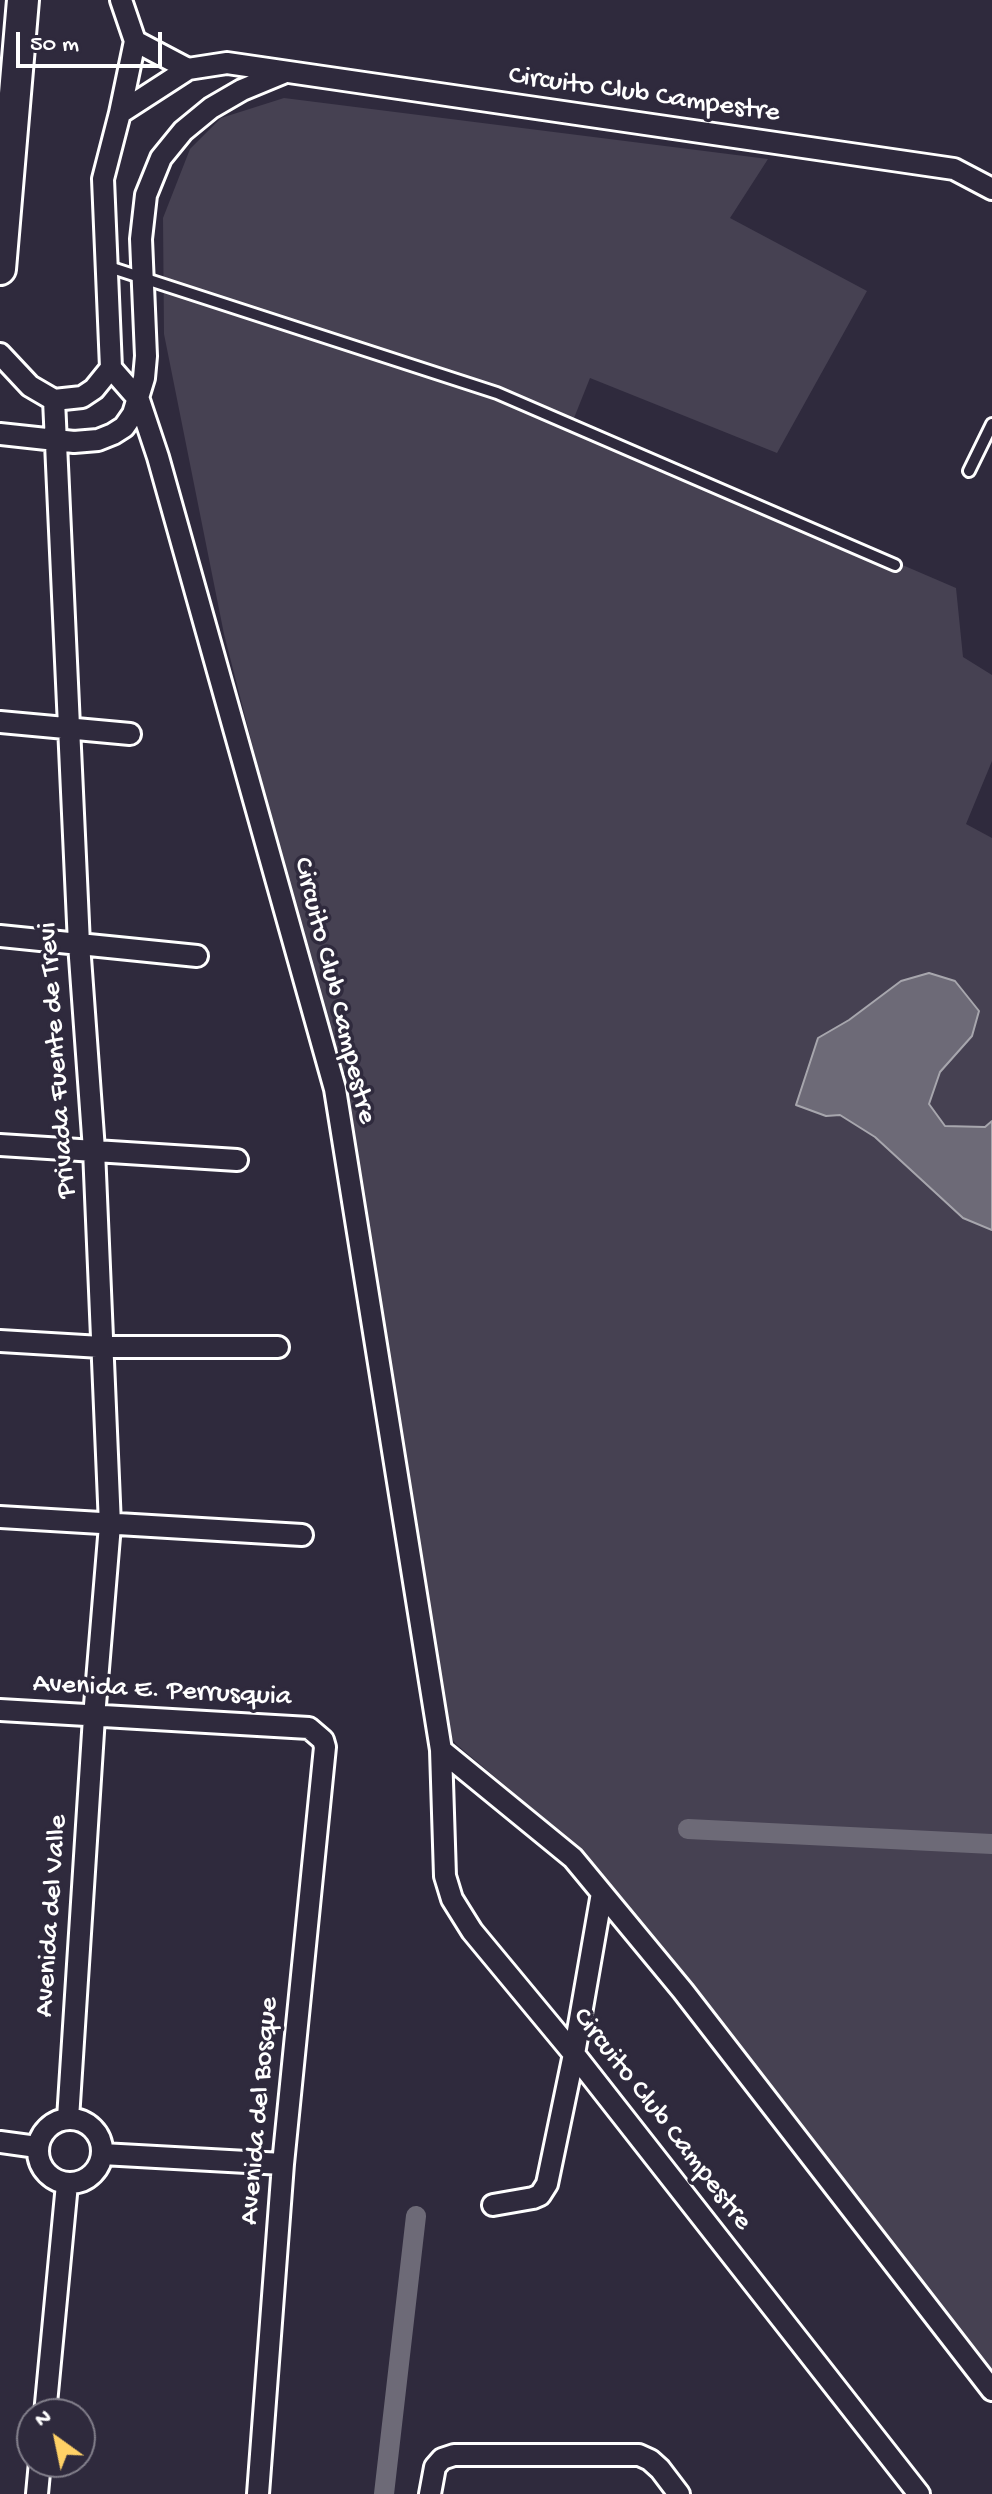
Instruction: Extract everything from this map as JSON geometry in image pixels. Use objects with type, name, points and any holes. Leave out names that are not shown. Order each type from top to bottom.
[{"type":"main road","points":[[0,267],[23,0]]},
{"type":"street","points":[[0,354],[30,386],[54,400],[82,397],[94,389],[111,368],[103,179],[135,41],[121,0]]},
{"type":"street","points":[[135,41],[188,69]]},
{"type":"street","name":"Circuito Club Campestre","points":[[120,113],[188,69],[227,63],[954,169],[992,189]]},
{"type":"street","name":"Circuito Club Campestre","points":[[139,400],[146,356],[141,239],[146,195],[161,158],[183,131],[211,108],[242,90],[284,73]]},
{"type":"street","name":"Circuito Club Campestre","points":[[111,368],[139,400],[158,457],[335,1089],[441,1750],[445,1876],[452,1899],[472,1931],[574,2054],[919,2494]]},
{"type":"street","name":"Privada Fuente de Trevi","points":[[54,400],[79,944],[94,1150],[110,1525],[94,1717]]},
{"type":"street","points":[[0,434],[56,440],[98,440],[124,427],[139,400]]},
{"type":"street","points":[[0,722],[130,734]]},
{"type":"street","points":[[0,936],[197,956]]},
{"type":"street","points":[[0,1145],[237,1160]]},
{"type":"street","points":[[0,1341],[101,1347],[278,1347]]},
{"type":"street","points":[[0,1517],[302,1535]]},
{"type":"street","name":"Avenida E. Perrusquia","points":[[0,1710],[309,1728],[319,1735]]},
{"type":"street","name":"Avenida del Valle","points":[[68,2119],[94,1717]]},
{"type":"street","name":"Avenida del Bosque","points":[[258,2494],[283,2164],[325,1747],[319,1735]]},
{"type":"street","points":[[441,1750],[573,1858],[683,1991],[992,2390]]},
{"type":"street","points":[[493,2205],[533,2198],[540,2195],[547,2184],[602,1893]]},
{"type":"street","points":[[68,2119],[85,2123],[95,2131],[101,2142],[102,2154],[90,2176],[67,2184],[54,2180],[44,2172],[38,2160],[37,2147],[49,2126],[68,2119]]},
{"type":"street","points":[[0,2142],[37,2147]]},
{"type":"street","points":[[102,2154],[283,2164]]},
{"type":"street","points":[[47,2398],[67,2184]]},
{"type":"street","points":[[430,2494],[435,2467],[442,2459],[454,2455],[639,2455],[650,2460],[679,2494]]},
{"type":"lane","points":[[106,266],[497,393],[895,565]]},
{"type":"lane","points":[[969,471],[992,424]]},
{"type":"shaded area","points":[[284,98],[768,159],[730,218],[867,291],[777,453],[590,378],[572,423],[956,588],[963,657],[992,675],[992,761],[966,824],[992,838],[992,1121],[985,1127],[945,1126],[928,1104],[940,1072],[972,1036],[849,1020],[818,1038],[813,1056],[826,1116],[840,1115],[875,1137],[977,1224],[992,1230],[992,2374],[688,1984],[560,1832],[456,1744],[444,1728],[340,1088],[224,634],[164,334],[163,218],[190,149],[221,118]]},
{"type":"shaded area","points":[[929,973],[955,981],[979,1011],[972,1036],[940,1072],[929,1104],[945,1126],[985,1127],[992,1121],[992,1230],[963,1218],[875,1137],[840,1115],[826,1116],[796,1105],[818,1038],[849,1020],[901,981]]},
{"type":"waterway","points":[[688,1829],[992,1844]]},
{"type":"waterway","points":[[384,2494],[416,2216]]}]
